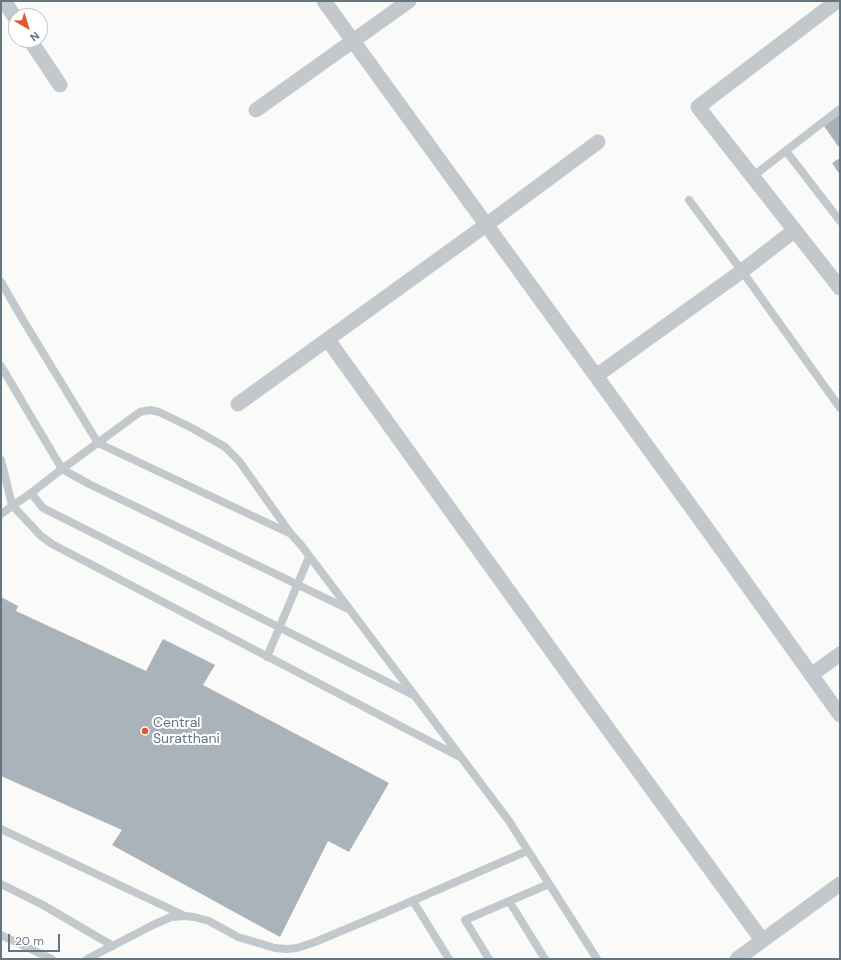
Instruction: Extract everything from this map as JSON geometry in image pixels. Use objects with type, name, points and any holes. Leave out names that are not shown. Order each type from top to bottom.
[{"type":"street","points":[[324,1],[710,533],[840,716]]},
{"type":"street","points":[[256,110],[409,1]]},
{"type":"street","points":[[838,1],[698,107],[840,288]]},
{"type":"street","points":[[35,48],[60,85]]},
{"type":"street","points":[[238,404],[328,340],[598,142]]},
{"type":"street","points":[[596,376],[742,271],[795,230]]},
{"type":"street","points":[[328,340],[762,940]]},
{"type":"street","points":[[811,675],[840,654]]},
{"type":"street","points":[[737,959],[840,884]]},
{"type":"lane","points":[[752,177],[840,109]]},
{"type":"lane","points":[[786,151],[840,221]]},
{"type":"lane","points":[[689,200],[840,408]]},
{"type":"lane","points":[[1,282],[22,320],[98,443],[291,534]]},
{"type":"lane","points":[[1,366],[62,469],[89,484],[349,609]]},
{"type":"lane","points":[[1,514],[140,412],[150,410],[159,412],[225,447],[239,461],[291,534],[509,822],[597,959]]},
{"type":"lane","points":[[1,460],[12,505],[41,536],[52,544],[460,757]]},
{"type":"lane","points":[[31,493],[43,508],[415,696]]},
{"type":"lane","points":[[267,657],[309,556]]},
{"type":"lane","points":[[1,829],[185,916]]},
{"type":"lane","points":[[87,959],[171,917],[185,916],[208,921],[238,937],[275,948],[286,950],[297,948],[413,901],[527,851]]},
{"type":"lane","points":[[1,884],[43,905],[113,946]]},
{"type":"lane","points":[[489,959],[465,920],[549,884]]},
{"type":"lane","points":[[413,901],[450,959]]},
{"type":"lane","points":[[509,901],[545,959]]},
{"type":"lane","points":[[1,935],[52,959]]},
{"type":"building","points":[[840,114],[840,149],[824,126]]},
{"type":"building","points":[[840,158],[840,175],[832,163]]},
{"type":"building","name":"Central Suratthani","points":[[1,597],[18,606],[16,611],[146,671],[163,639],[215,665],[203,685],[389,783],[349,852],[328,841],[280,937],[112,845],[122,830],[1,776]]},
{"type":"place","name":"Central Suratthani","points":[[145,731]]}]
